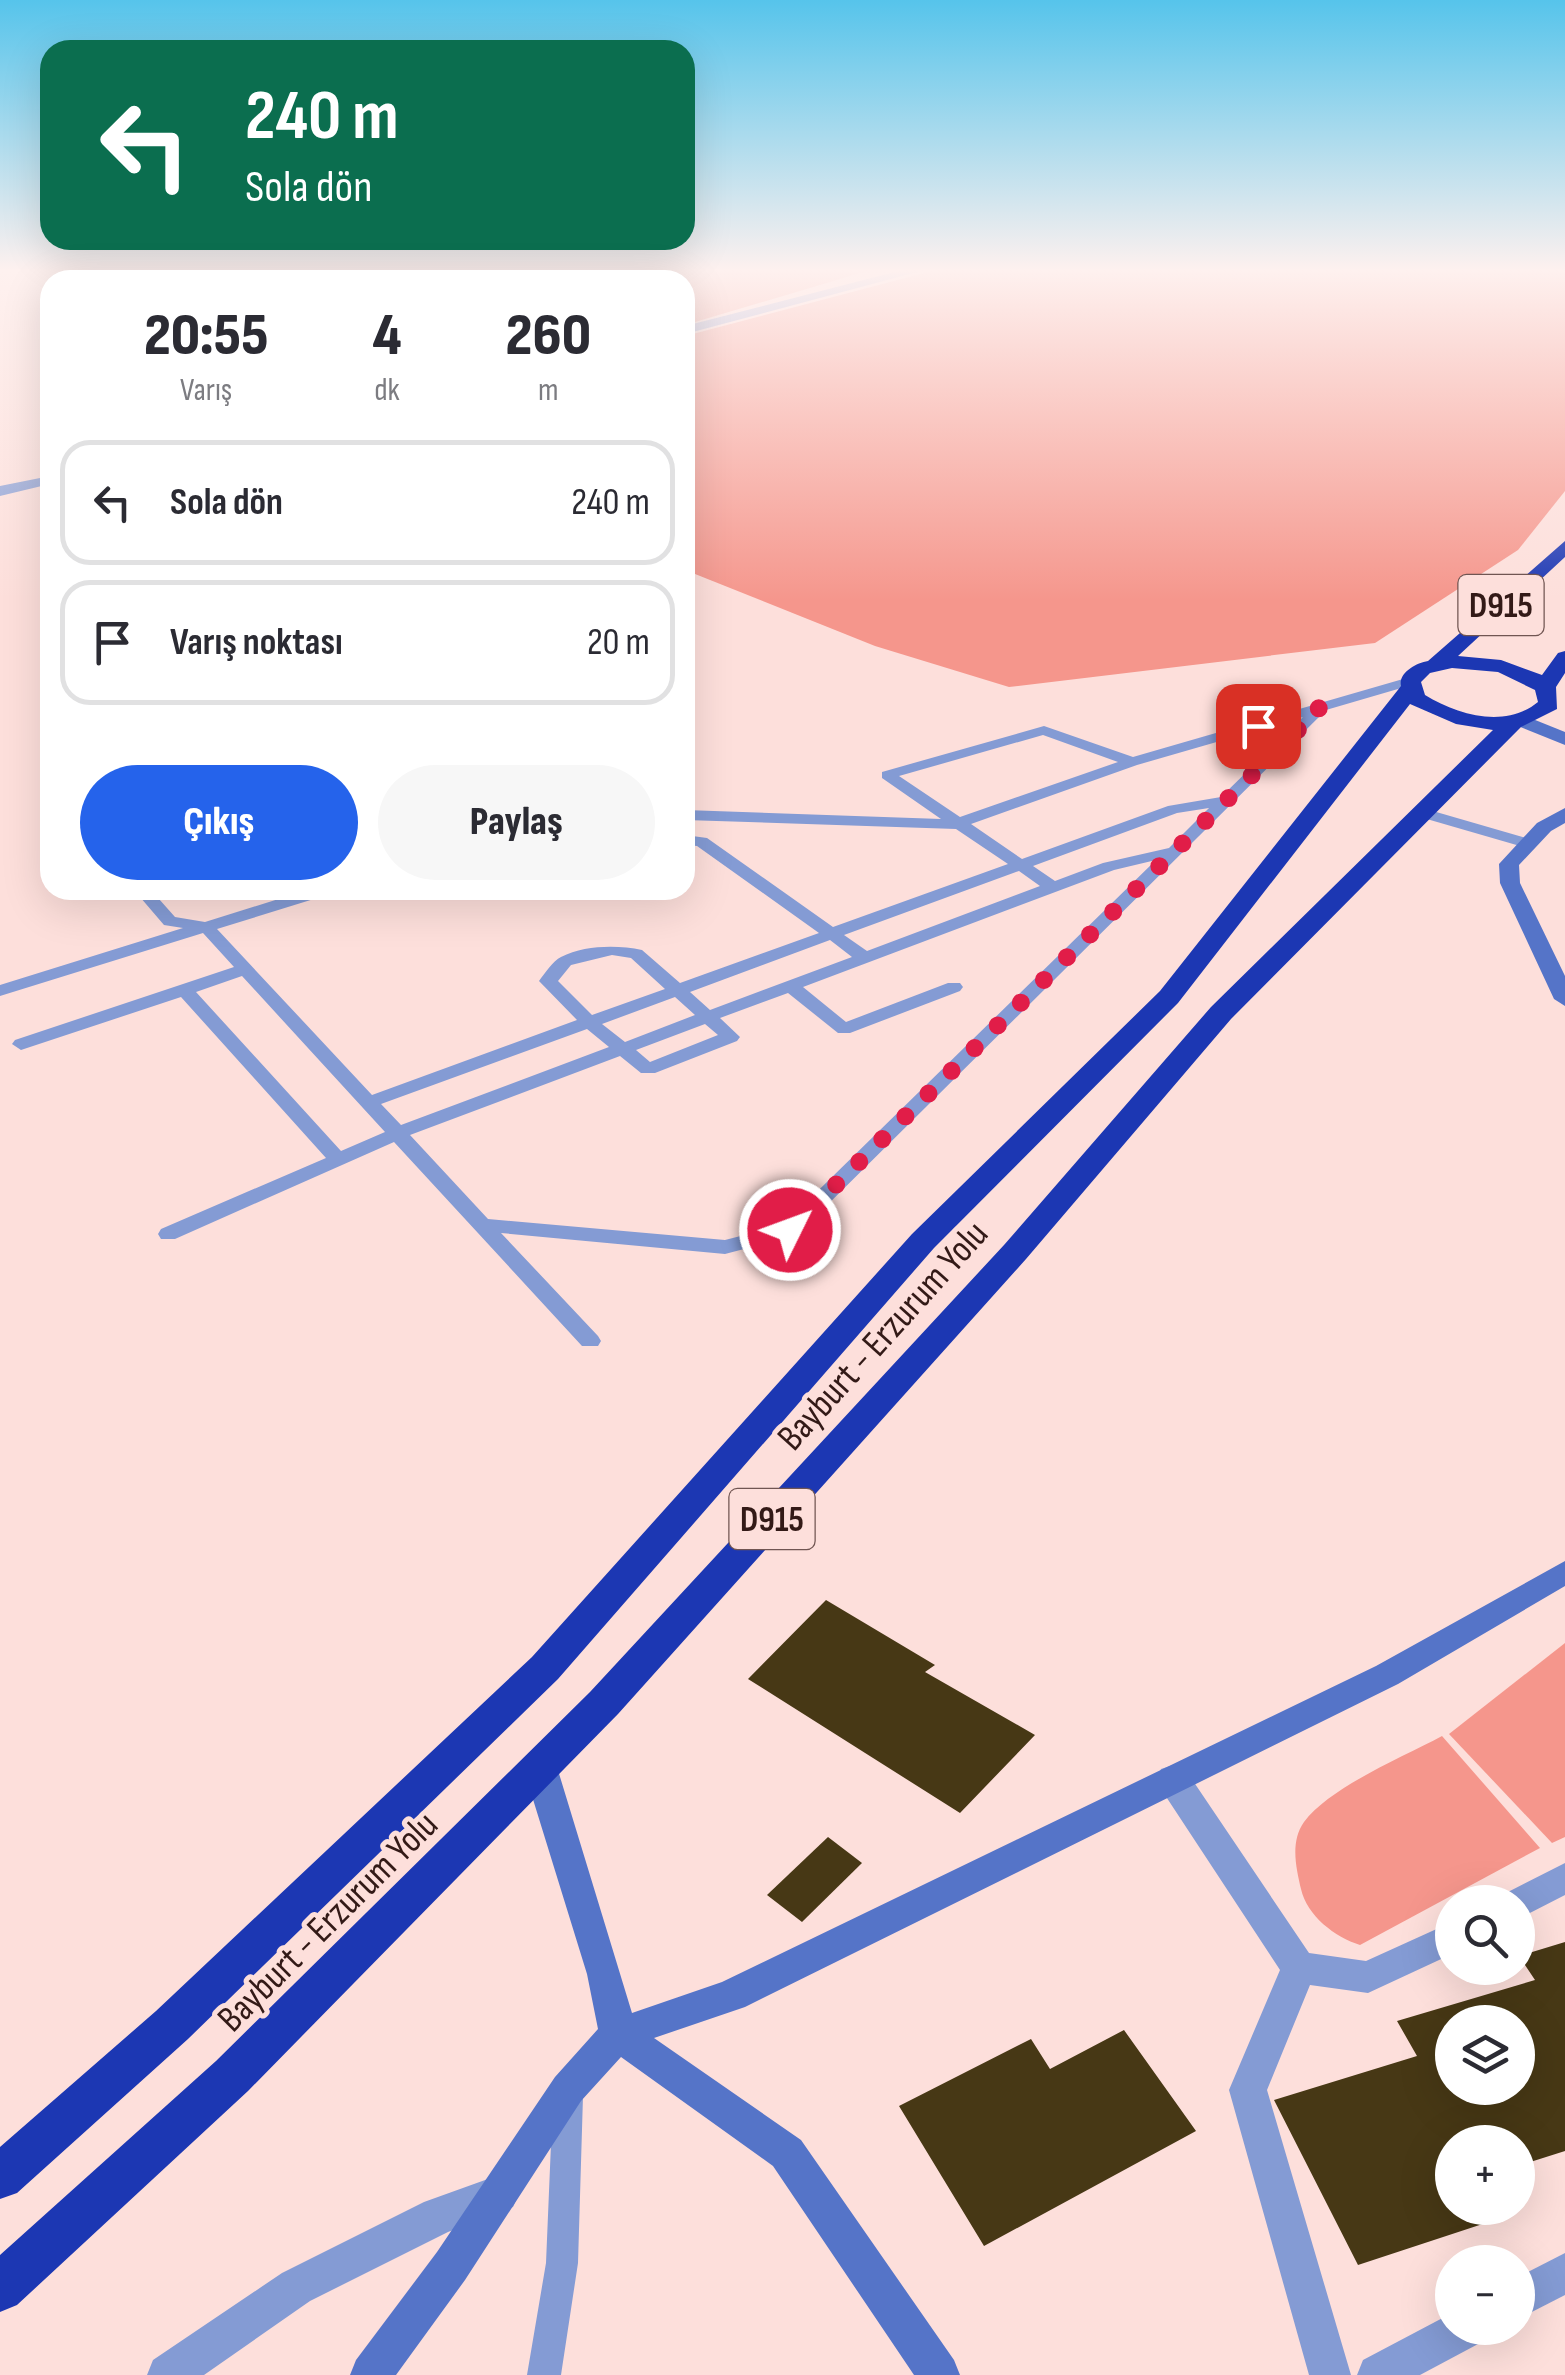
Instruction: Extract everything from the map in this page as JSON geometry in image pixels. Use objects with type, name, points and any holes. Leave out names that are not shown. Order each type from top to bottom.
[{"type":"highway","name":"Bayburt - Erzurum Yolu","points":[[0,2177],[172,2025],[545,1668],[923,1241],[1169,997],[1410,685],[1565,546]]},
{"type":"highway","name":"Bayburt - Erzurum Yolu","points":[[0,2288],[232,2076],[604,1703],[1015,1252],[1221,1013],[1420,812],[1518,720],[1549,704],[1565,657]]},
{"type":"highway","points":[[1436,664],[1470,662],[1506,667],[1552,690]]},
{"type":"highway","points":[[1410,685],[1426,706],[1458,718],[1518,720]]},
{"type":"street","points":[[0,491],[40,482]]},
{"type":"street","points":[[1518,720],[1565,739]]},
{"type":"street","points":[[1565,814],[1527,842],[1510,864],[1510,883],[1557,965],[1565,999]]},
{"type":"street","points":[[371,2375],[568,2089],[618,2034],[732,1994],[1387,1675],[1565,1572]]},
{"type":"street","points":[[540,1767],[605,1974],[618,2034],[787,2153],[939,2375]]},
{"type":"street","points":[[1172,1779],[1299,1968],[1368,1976],[1435,1946]]},
{"type":"street","points":[[1535,1895],[1565,1878]]},
{"type":"street","points":[[1299,1968],[1248,2090],[1330,2375]]},
{"type":"street","points":[[168,2375],[296,2288],[438,2216],[498,2194]]},
{"type":"street","points":[[1535,2290],[1565,2274]]},
{"type":"street","points":[[1378,2375],[1435,2345]]},
{"type":"lane","points":[[695,815],[956,824],[1132,762],[1410,685]]},
{"type":"lane","points":[[485,1225],[725,1247],[790,1230],[1320,708]]},
{"type":"lane","points":[[1053,887],[886,775],[1044,730],[1132,762]]},
{"type":"lane","points":[[373,1101],[1174,810],[1226,801]]},
{"type":"lane","points":[[1420,812],[1527,842]]},
{"type":"lane","points":[[695,841],[702,841],[864,957]]},
{"type":"lane","points":[[168,1234],[401,1132],[1110,866],[1176,851]]},
{"type":"lane","points":[[151,900],[170,922],[206,927],[373,1101],[590,1341]]},
{"type":"lane","points":[[0,991],[292,900]]},
{"type":"lane","points":[[600,950],[636,954],[708,1016],[732,1037],[648,1069],[589,1022],[548,981],[556,967],[575,956],[600,950]]},
{"type":"lane","points":[[21,1044],[246,969]]},
{"type":"lane","points":[[789,985],[844,1029],[954,986]]},
{"type":"lane","points":[[184,990],[339,1160]]},
{"type":"lane","points":[[544,2375],[562,2263],[568,2089]]},
{"type":"shaded area","points":[[695,379],[1565,379],[1565,491],[1518,550],[1375,643],[1009,687],[875,646],[695,574]]},
{"type":"shaded area","points":[[1565,1643],[1565,1837],[1552,1843],[1449,1734]]},
{"type":"shaded area","points":[[1442,1736],[1540,1848],[1471,1885],[1435,1885],[1435,1905],[1360,1945],[1332,1931],[1309,1908],[1297,1872],[1297,1838],[1316,1809],[1388,1763]]},
{"type":"building","points":[[826,1600],[935,1665],[925,1672],[1035,1735],[960,1813],[748,1679]]},
{"type":"building","points":[[828,1837],[862,1863],[802,1922],[767,1895]]},
{"type":"building","points":[[1565,1942],[1565,2151],[1535,2161],[1535,2125],[1435,2125],[1435,2225],[1480,2225],[1358,2265],[1274,2100],[1417,2056],[1397,2021],[1435,2010],[1435,2105],[1535,2105],[1535,2005],[1451,2005],[1518,1985],[1535,1985],[1535,1951]]},
{"type":"building","points":[[1124,2030],[1196,2131],[984,2246],[899,2106],[1031,2039],[1050,2069]]},
{"type":"route","points":[[790,1230],[1320,708],[1258,726]]}]
